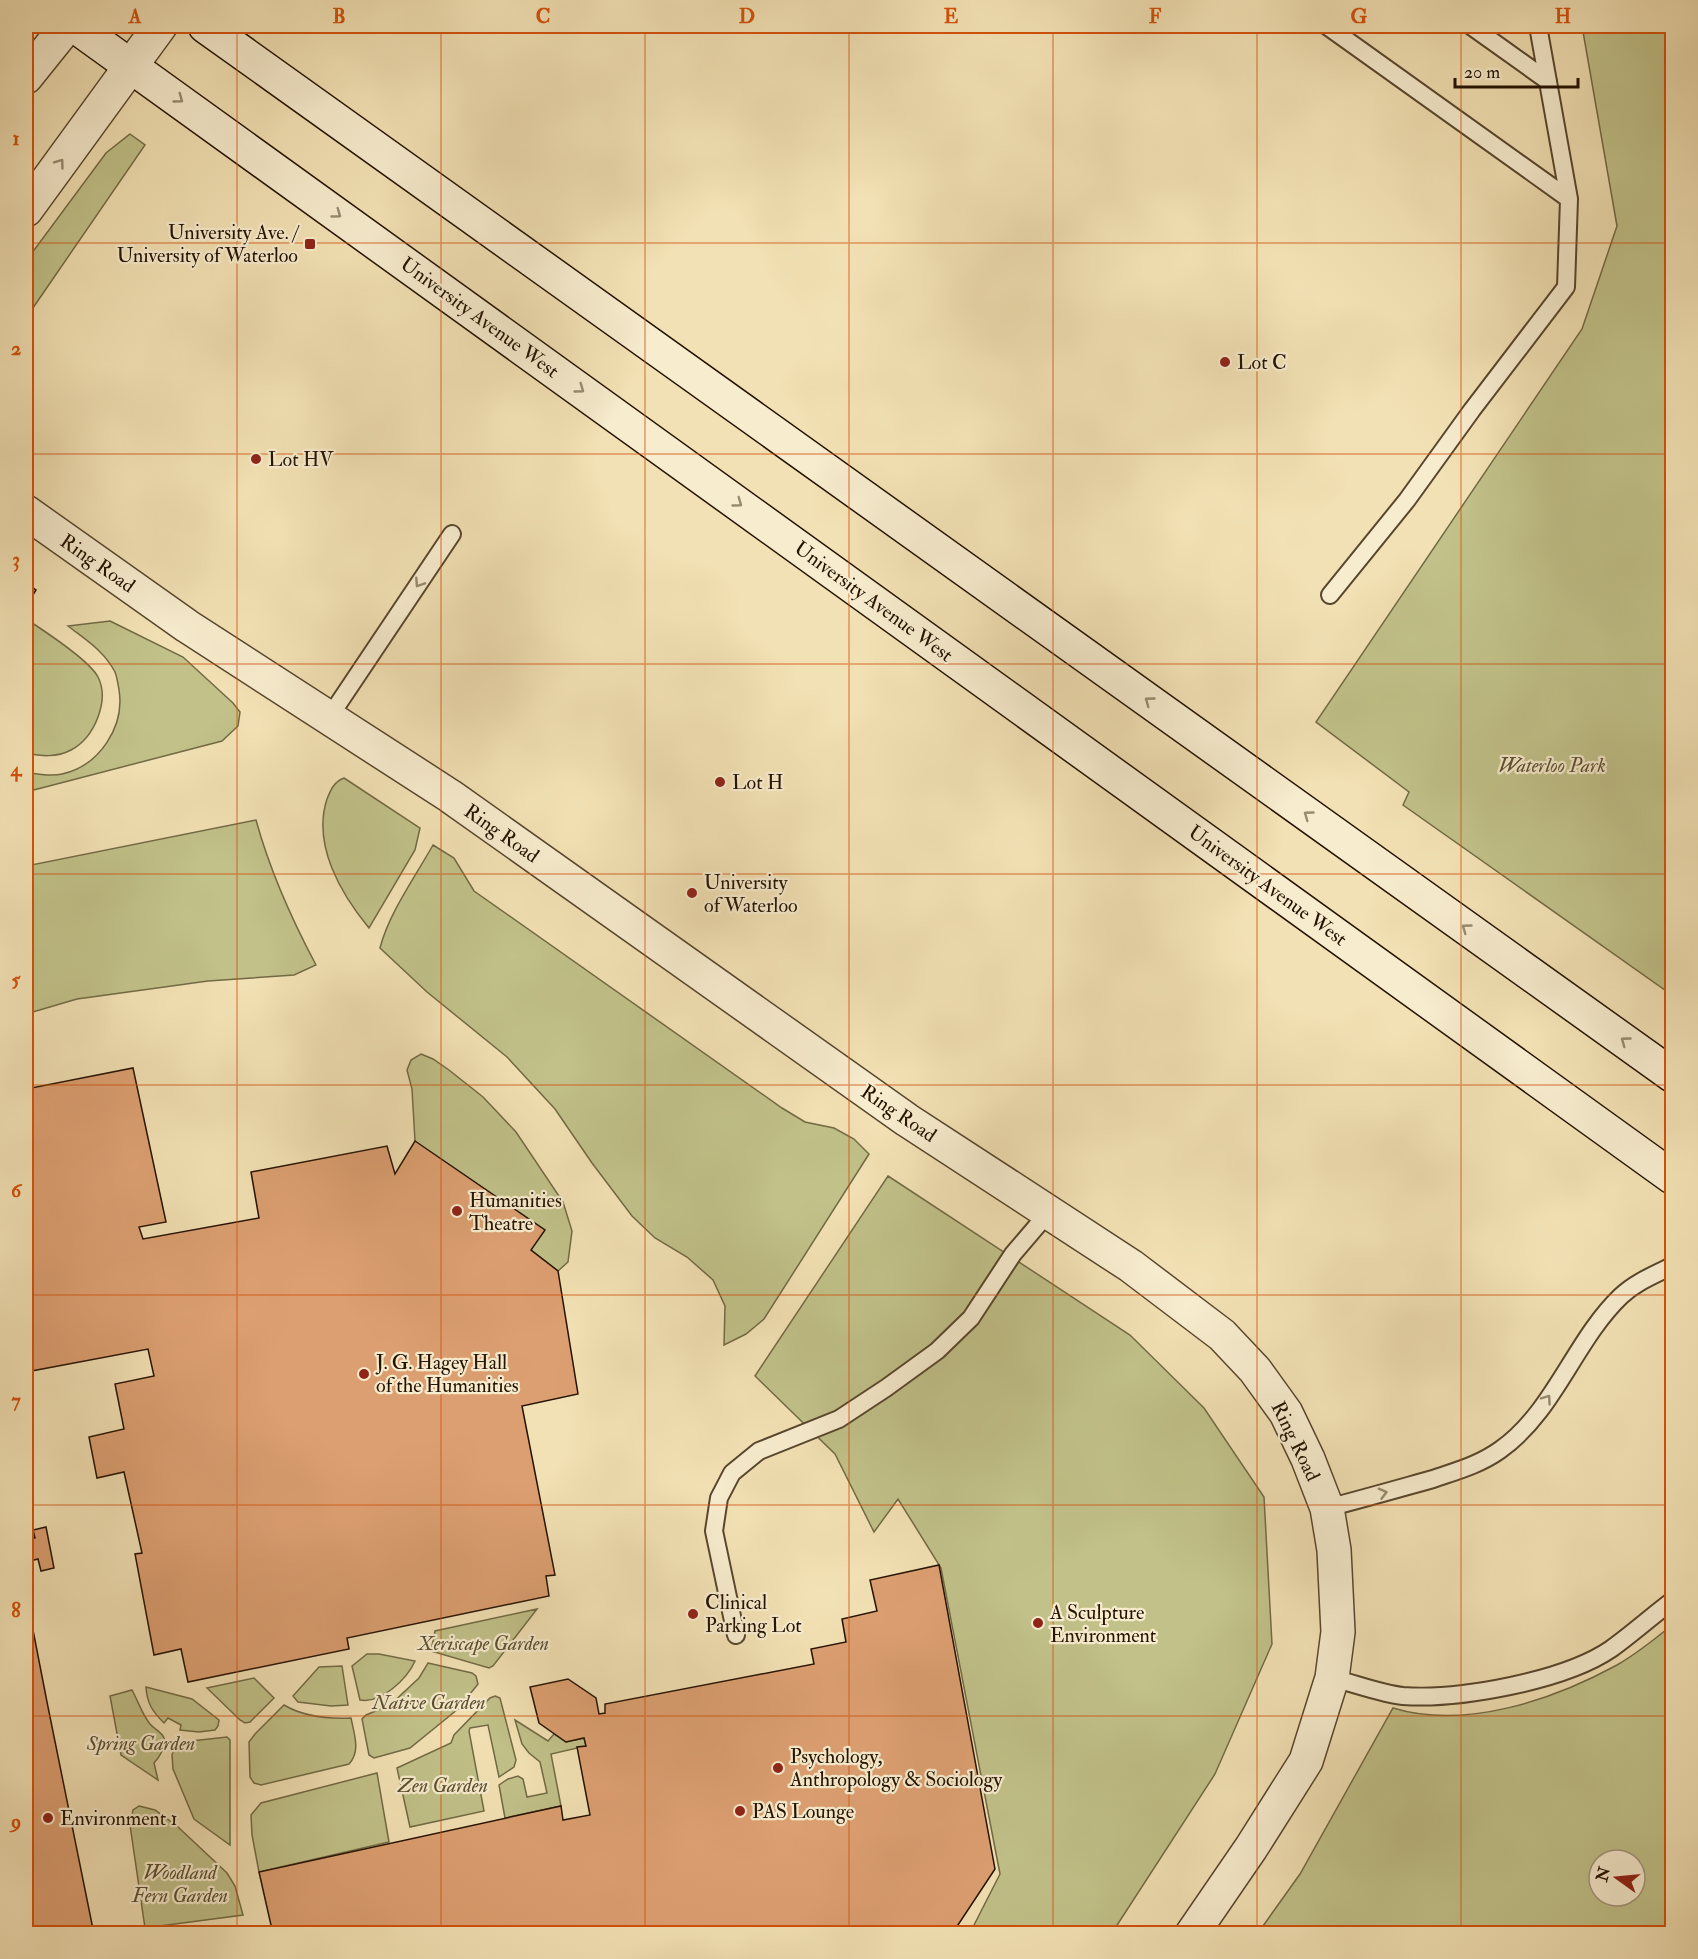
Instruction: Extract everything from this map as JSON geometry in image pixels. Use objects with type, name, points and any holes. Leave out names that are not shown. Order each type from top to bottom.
[{"type":"main road","points":[[26,77],[67,26]]},
{"type":"main road","name":"University Avenue West","points":[[75,26],[1672,1178]]},
{"type":"main road","points":[[26,210],[160,26]]},
{"type":"main road","points":[[206,26],[1672,1076]]},
{"type":"main road","name":"Ring Road","points":[[26,512],[188,626],[328,719],[450,796],[899,1114],[1131,1266],[1222,1335],[1255,1370],[1286,1413],[1308,1459],[1327,1508],[1334,1550],[1338,1632],[1332,1678],[1306,1761],[1251,1848],[1192,1934]]},
{"type":"lane","points":[[1327,26],[1569,199]]},
{"type":"lane","points":[[1471,26],[1548,81]]},
{"type":"lane","points":[[1329,595],[1407,500],[1566,287],[1569,199],[1538,26]]},
{"type":"lane","points":[[328,719],[452,534]]},
{"type":"lane","points":[[736,1635],[714,1531],[719,1498],[732,1473],[759,1451],[838,1419],[937,1351],[971,1318],[1013,1254],[1048,1213]]},
{"type":"lane","points":[[1327,1508],[1472,1466],[1500,1450],[1524,1429],[1543,1405],[1603,1315],[1641,1281],[1672,1266]]},
{"type":"lane","points":[[1332,1678],[1402,1696],[1450,1694],[1499,1688],[1568,1670],[1610,1650],[1672,1601]]},
{"type":"green space","name":"Waterloo Park","points":[[1582,26],[1672,26],[1672,995],[1403,805],[1409,792],[1316,722],[1582,329],[1617,226]]},
{"type":"green space","points":[[130,134],[145,145],[26,318],[26,261],[106,153]]},
{"type":"green space","points":[[26,619],[85,662],[98,677],[101,687],[101,707],[93,728],[79,744],[60,754],[26,753]]},
{"type":"green space","points":[[110,621],[183,657],[233,703],[240,712],[238,726],[222,741],[26,792],[26,772],[53,775],[75,770],[98,754],[113,731],[120,704],[115,672],[100,652],[68,626]]},
{"type":"green space","points":[[344,778],[420,828],[415,850],[369,928],[339,884],[326,851],[323,834],[323,816],[327,799],[333,786]]},
{"type":"green space","points":[[256,820],[282,894],[316,965],[294,975],[208,981],[77,999],[26,1014],[26,866]]},
{"type":"green space","points":[[433,845],[454,858],[474,891],[782,1108],[805,1122],[834,1128],[854,1139],[869,1154],[764,1319],[746,1334],[724,1345],[725,1306],[713,1280],[687,1257],[655,1238],[632,1216],[555,1109],[507,1057],[427,992],[380,948],[396,908]]},
{"type":"green space","points":[[421,1054],[449,1070],[483,1097],[516,1132],[563,1202],[572,1231],[568,1262],[558,1271],[531,1250],[415,1141],[412,1089],[407,1070],[411,1060]]},
{"type":"green space","points":[[888,1176],[1130,1335],[1204,1408],[1264,1497],[1272,1644],[1215,1774],[1112,1933],[970,1933],[1000,1874],[941,1568],[898,1499],[874,1532],[835,1454],[755,1376]]},
{"type":"green space","name":"Xeriscape Garden","points":[[537,1609],[493,1666],[489,1668],[431,1651],[435,1631]]},
{"type":"green space","points":[[1672,1625],[1672,1933],[1258,1933],[1300,1874],[1393,1708],[1421,1714],[1449,1715],[1508,1708],[1565,1690],[1617,1665]]},
{"type":"green space","points":[[367,1654],[415,1661],[400,1682],[385,1694],[368,1700],[360,1700],[352,1666]]},
{"type":"green space","name":"Native Garden","points":[[428,1663],[472,1673],[476,1676],[478,1684],[458,1709],[410,1748],[374,1758],[369,1755],[362,1719],[390,1705],[419,1678]]},
{"type":"green space","points":[[342,1666],[348,1705],[331,1706],[298,1702],[293,1696],[319,1667]]},
{"type":"green space","points":[[254,1678],[274,1698],[250,1722],[245,1723],[240,1720],[207,1688]]},
{"type":"green space","points":[[146,1687],[192,1699],[219,1720],[218,1726],[215,1730],[199,1732],[180,1730],[181,1725],[168,1718],[164,1723],[151,1707]]},
{"type":"green space","name":"Spring Garden","points":[[132,1690],[147,1720],[162,1734],[165,1741],[154,1763],[158,1780],[121,1755],[110,1696]]},
{"type":"green space","name":"Zen Garden","points":[[495,1696],[500,1698],[516,1760],[514,1767],[499,1777],[488,1725],[470,1728],[484,1811],[410,1827],[397,1768],[451,1743],[454,1735],[490,1698]]},
{"type":"green space","points":[[284,1705],[316,1716],[351,1718],[356,1748],[349,1764],[261,1785],[254,1783],[250,1777],[249,1742]]},
{"type":"green space","points":[[515,1720],[548,1741],[554,1734],[566,1742],[584,1738],[586,1746],[551,1754],[561,1806],[505,1818],[499,1785],[508,1779],[518,1776],[523,1779],[527,1797],[547,1793],[540,1762],[522,1744]]},
{"type":"green space","points":[[227,1737],[230,1740],[230,1845],[194,1819],[173,1769],[172,1755],[175,1746],[182,1742]]},
{"type":"green space","points":[[377,1773],[389,1842],[259,1872],[251,1815],[261,1803]]},
{"type":"green space","name":"Woodland Fern Garden","points":[[139,1806],[155,1810],[177,1826],[227,1873],[235,1886],[243,1915],[145,1928],[130,1825],[133,1810]]},
{"type":"building","points":[[26,583],[36,590],[30,600],[26,597]]},
{"type":"building","name":"J. G. Hagey Hall of the Humanities","points":[[133,1068],[166,1222],[139,1227],[143,1239],[259,1218],[251,1172],[387,1146],[395,1174],[415,1141],[545,1230],[531,1250],[558,1271],[578,1394],[522,1406],[555,1575],[546,1576],[549,1596],[347,1638],[349,1649],[188,1682],[181,1649],[154,1655],[135,1554],[142,1553],[124,1472],[97,1478],[89,1437],[124,1429],[115,1384],[154,1376],[148,1349],[26,1372],[26,1089]]},
{"type":"building","points":[[46,1527],[54,1568],[41,1571],[38,1559],[26,1562],[26,1540],[35,1538],[33,1530]]},
{"type":"building","name":"Psychology, Anthropology & Sociology","points":[[939,1565],[995,1869],[952,1934],[273,1934],[259,1872],[561,1806],[563,1820],[590,1815],[577,1747],[586,1746],[584,1738],[566,1742],[539,1723],[530,1687],[568,1679],[596,1698],[599,1714],[605,1713],[605,1704],[814,1664],[811,1649],[846,1642],[842,1619],[877,1611],[870,1580]]},
{"type":"building","name":"Environment 1","points":[[26,1594],[47,1702],[94,1934],[26,1934]]},
{"type":"place","name":"University Ave. / University of Waterloo","points":[[310,244]]},
{"type":"place","name":"Lot C","points":[[1225,362]]},
{"type":"place","name":"Lot HV","points":[[256,459]]},
{"type":"place","name":"Lot H","points":[[720,782]]},
{"type":"place","name":"University of Waterloo","points":[[692,893]]},
{"type":"place","name":"Humanities Theatre","points":[[457,1211]]},
{"type":"place","name":"J. G. Hagey Hall of the Humanities","points":[[364,1374]]},
{"type":"place","name":"Clinical Parking Lot","points":[[693,1614]]},
{"type":"place","name":"A Sculpture Environment","points":[[1038,1623]]},
{"type":"place","name":"Psychology, Anthropology & Sociology","points":[[778,1768]]},
{"type":"place","name":"PAS Lounge","points":[[740,1811]]},
{"type":"place","name":"Environment 1","points":[[48,1818]]}]
